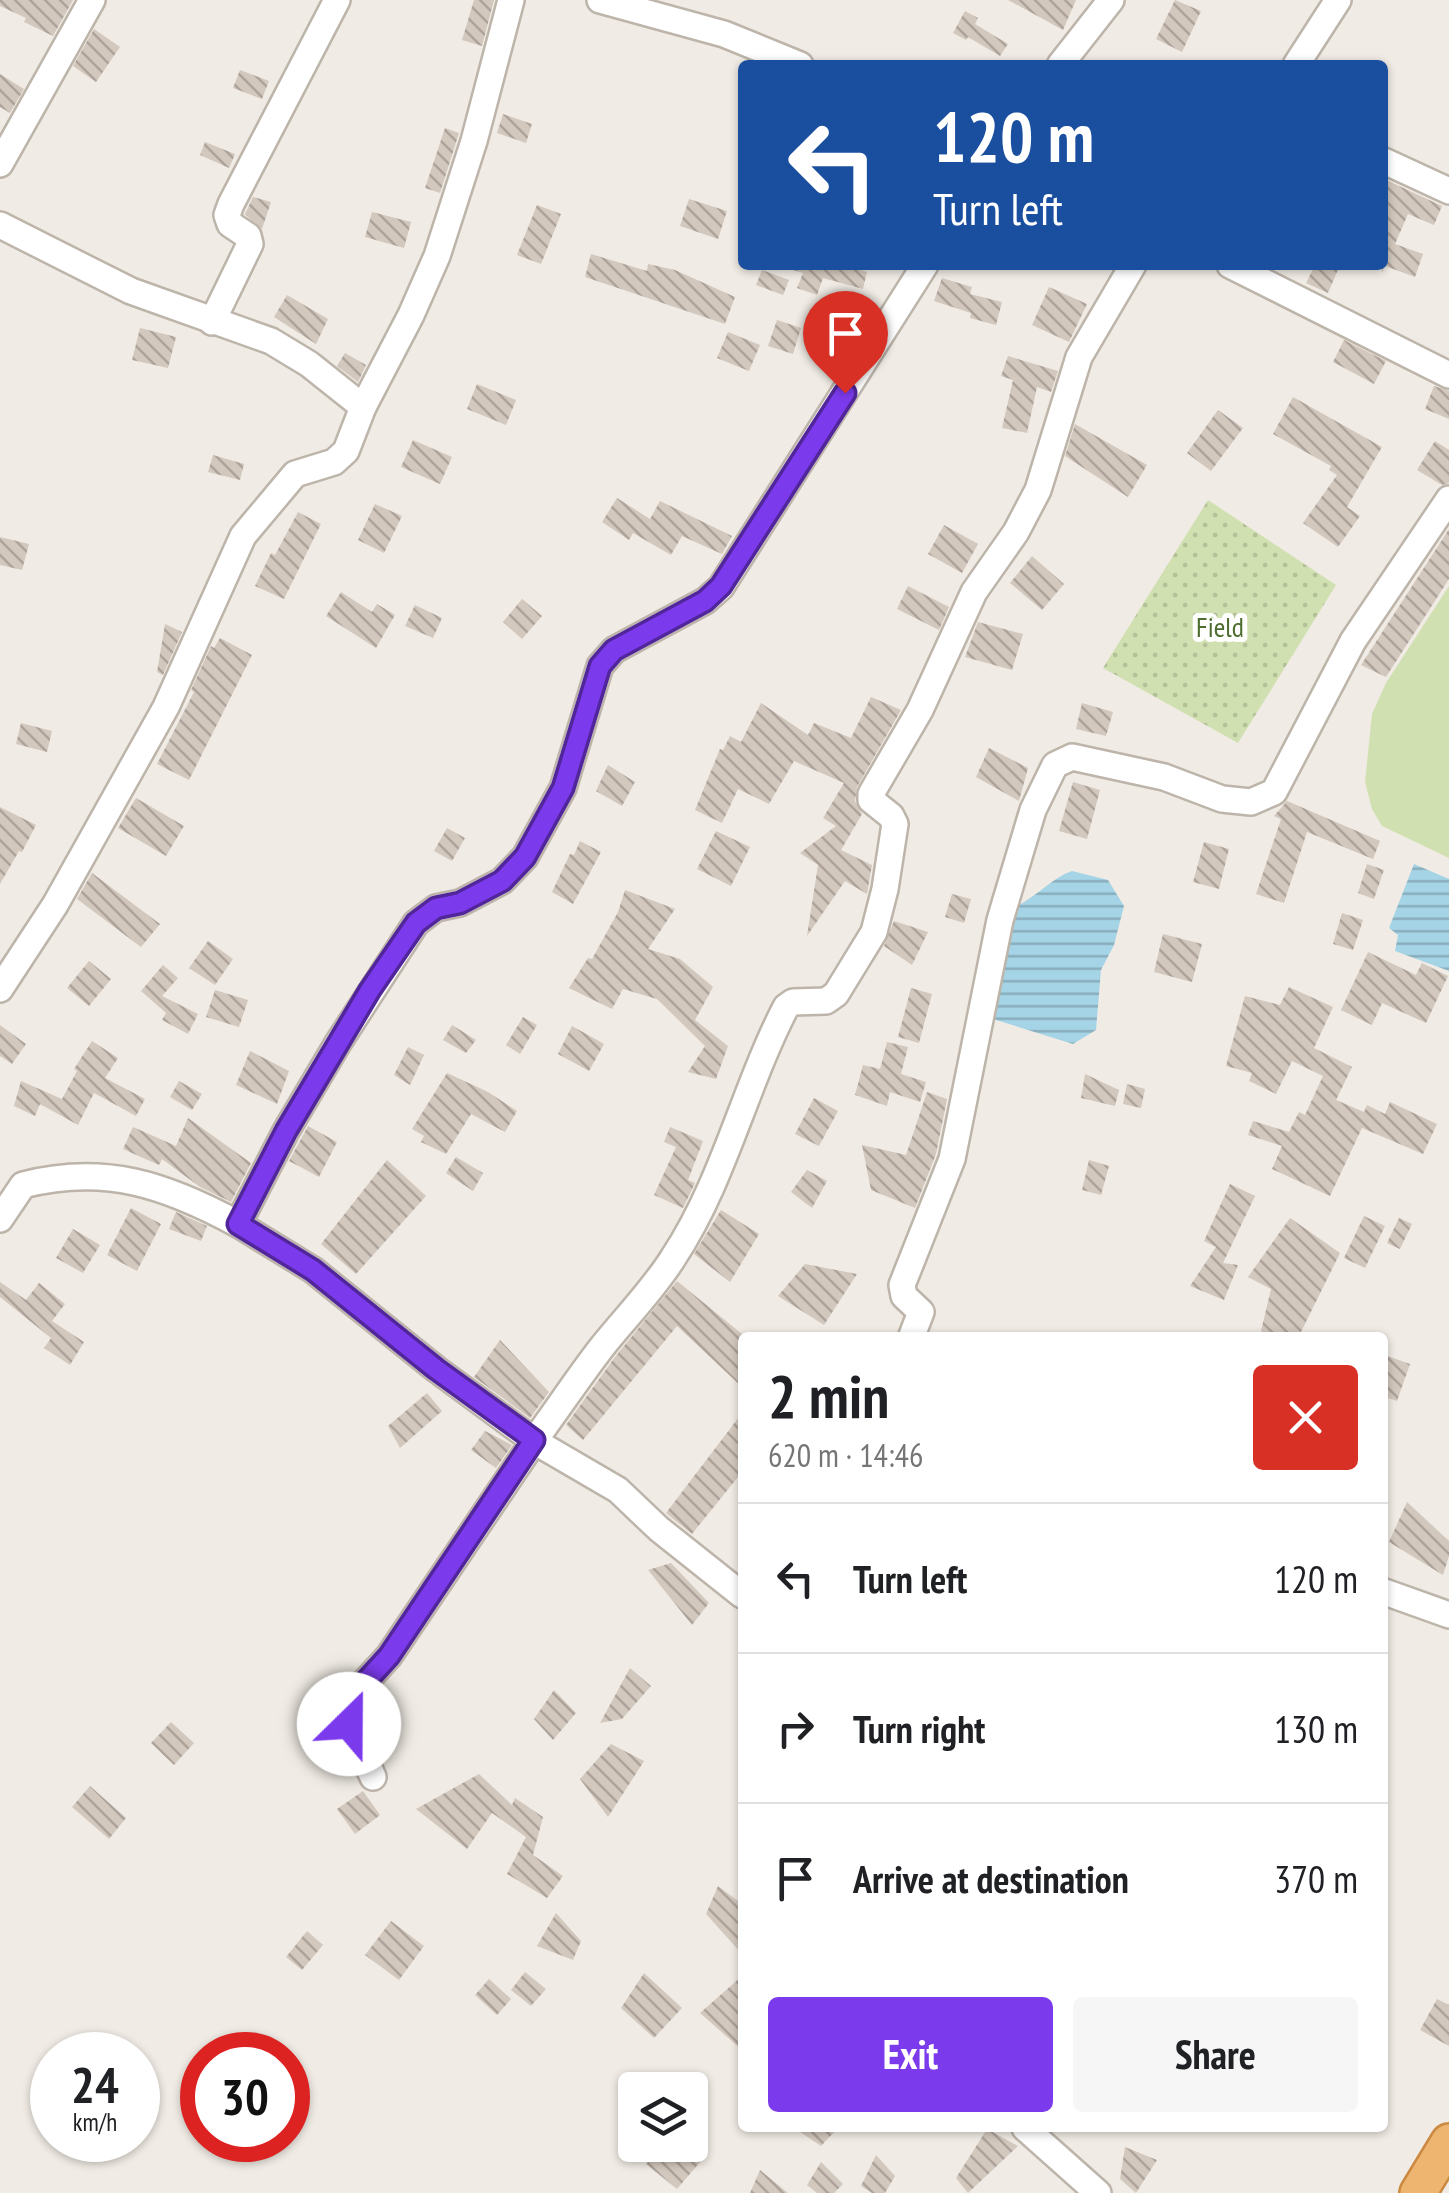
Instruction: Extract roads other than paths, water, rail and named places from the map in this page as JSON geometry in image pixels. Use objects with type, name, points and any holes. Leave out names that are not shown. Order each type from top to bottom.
[{"type":"highway","points":[[1418,2193],[1449,2142]]},
{"type":"street","points":[[0,164],[92,0]]},
{"type":"street","points":[[212,322],[250,244],[248,236],[230,224],[227,215],[231,204],[337,0]]},
{"type":"street","points":[[0,989],[55,906],[166,707],[242,536],[295,474],[341,458],[436,256],[474,141],[511,0]]},
{"type":"street","points":[[600,0],[724,34],[788,60]]},
{"type":"street","points":[[1064,60],[1112,0]]},
{"type":"street","points":[[1299,60],[1338,0]]},
{"type":"street","points":[[1388,163],[1449,192]]},
{"type":"street","points":[[0,226],[131,291],[271,341],[309,364],[363,407]]},
{"type":"street","points":[[238,1224],[286,1131],[370,990],[416,923],[436,908],[460,903],[502,881],[525,857],[563,788],[600,666],[614,650],[705,601],[721,586],[922,270]]},
{"type":"street","points":[[373,1777],[349,1724],[349,1708],[356,1692],[389,1656],[534,1440],[599,1351],[674,1258],[705,1199],[758,1062],[786,1007],[793,1002],[826,1001],[836,994],[874,932],[895,824],[891,816],[870,800],[871,794],[920,710],[974,592],[1016,532],[1038,490],[1079,357],[1129,270]]},
{"type":"street","points":[[1240,270],[1449,376]]},
{"type":"street","points":[[913,1332],[920,1312],[904,1296],[902,1285],[952,1159],[1000,920],[1033,810],[1055,765],[1072,758],[1164,777],[1222,799],[1251,802],[1274,792],[1353,641],[1449,498]]},
{"type":"street","points":[[0,1218],[11,1182],[126,1178],[183,1196],[313,1270],[436,1369],[534,1440],[618,1490],[659,1530],[738,1591]]},
{"type":"street","points":[[1388,1593],[1449,1615]]},
{"type":"street","points":[[1029,2132],[1098,2193]]},
{"type":"water","points":[[1414,864],[1449,879],[1449,971],[1395,951],[1398,935],[1389,928]]},
{"type":"water","points":[[1072,871],[1108,880],[1124,906],[1114,945],[1101,970],[1096,1030],[1073,1044],[993,1019],[992,980],[1017,906]]},
{"type":"park label","name":"Field","points":[[1220,627]]}]
